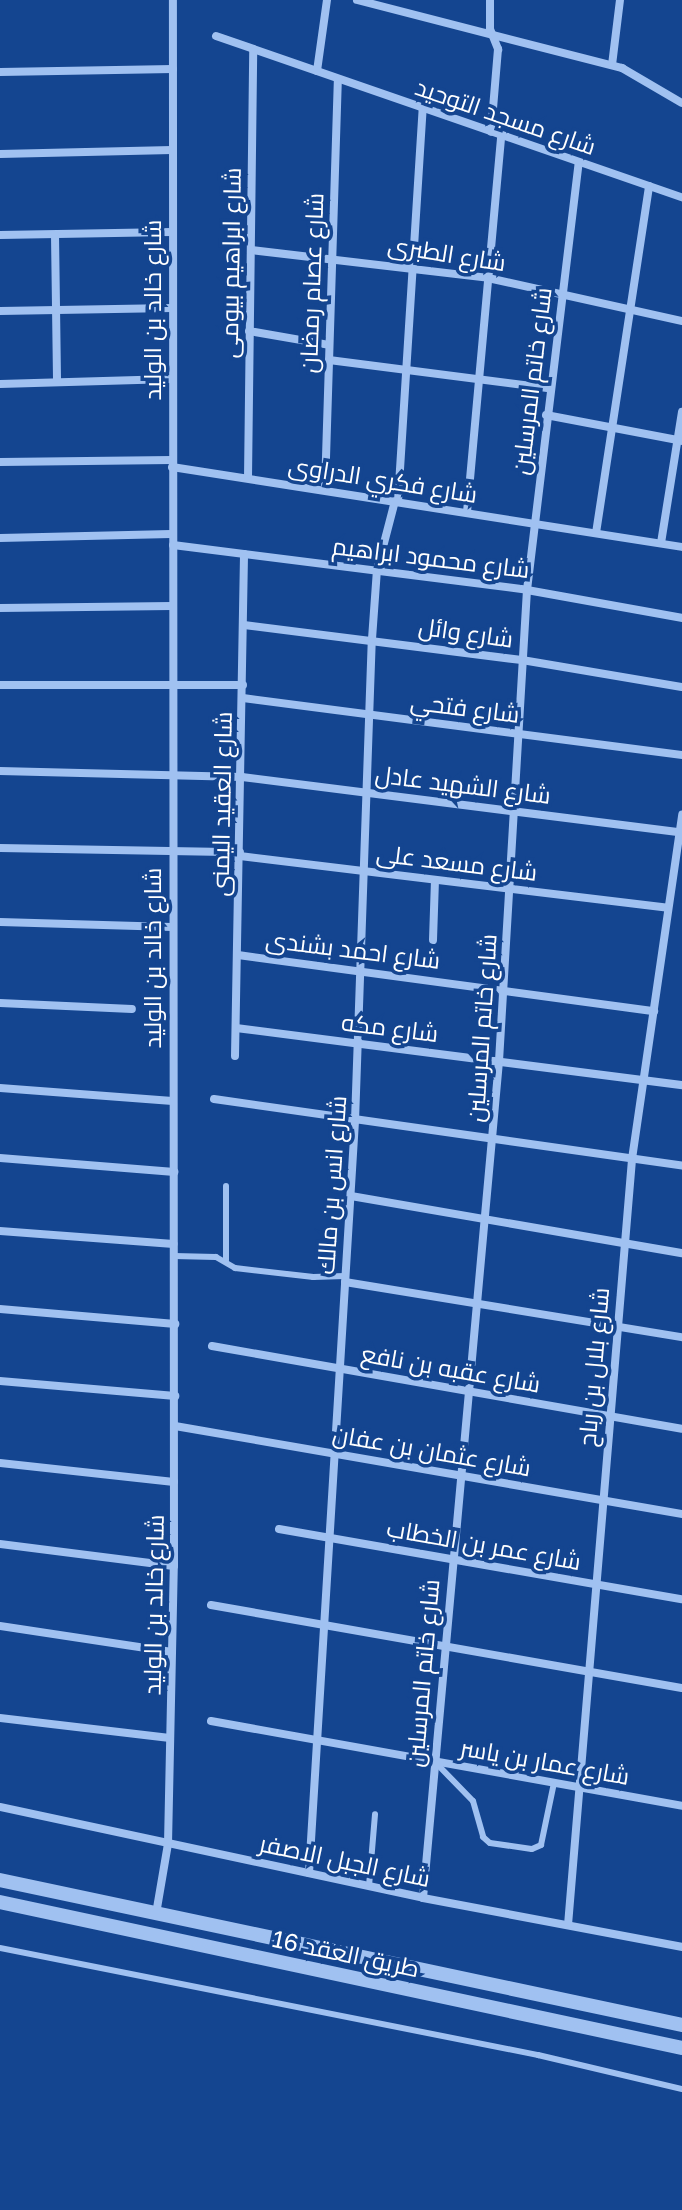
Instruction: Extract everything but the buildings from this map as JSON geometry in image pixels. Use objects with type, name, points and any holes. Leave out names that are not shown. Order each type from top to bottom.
[{"type":"street","name":"شارع خالد بن الوليد","points":[[156,1914],[168,1844],[174,1566],[171,851],[173,0]]},
{"type":"street","points":[[317,71],[327,0]]},
{"type":"street","points":[[357,0],[612,65],[682,103]]},
{"type":"street","points":[[467,512],[488,278],[496,134],[498,49],[492,35],[490,0]]},
{"type":"street","points":[[612,65],[620,0]]},
{"type":"street","name":"شارع مسجد التوحيد","points":[[216,36],[682,197]]},
{"type":"street","name":"شارع ابراهيم بيومى","points":[[248,478],[253,49]]},
{"type":"street","points":[[0,72],[173,69]]},
{"type":"street","name":"شارع عصام رمضان","points":[[325,489],[338,79]]},
{"type":"street","name":"شارع انس بن مالك","points":[[309,1873],[359,1044],[372,639],[377,570],[396,501],[423,109]]},
{"type":"street","points":[[0,154],[172,150]]},
{"type":"street","name":"شارع خاتم المرسلين","points":[[423,1898],[505,990],[527,590],[549,388],[579,162]]},
{"type":"street","points":[[596,533],[649,186]]},
{"type":"street","points":[[0,235],[172,232]]},
{"type":"street","points":[[55,235],[57,382]]},
{"type":"street","name":"شارع الطبرى","points":[[251,250],[332,257],[488,278],[630,307],[682,321]]},
{"type":"street","points":[[0,311],[172,308]]},
{"type":"street","points":[[249,331],[329,345]]},
{"type":"street","points":[[329,360],[549,388]]},
{"type":"street","points":[[0,384],[172,379]]},
{"type":"street","points":[[661,543],[680,440],[682,412]]},
{"type":"street","points":[[546,415],[680,440]]},
{"type":"street","name":"شارع فكري الدراوى","points":[[0,462],[172,464],[682,547]]},
{"type":"street","points":[[0,538],[171,534]]},
{"type":"street","name":"شارع محمود ابراهيم","points":[[173,545],[527,590],[682,618]]},
{"type":"street","name":"شارع العقيد اليمنى","points":[[235,1056],[244,554]]},
{"type":"street","points":[[0,608],[172,606]]},
{"type":"street","name":"شارع وائل","points":[[244,625],[522,660],[682,687]]},
{"type":"street","points":[[0,685],[243,685]]},
{"type":"street","name":"شارع فتحي","points":[[243,698],[682,755]]},
{"type":"street","name":"شارع الشهيد عادل","points":[[0,771],[242,777],[678,832]]},
{"type":"street","name":"شارع بلال بن رباح","points":[[568,1925],[593,1584],[632,1159],[682,815]]},
{"type":"street","name":"شارع مسعد على","points":[[0,848],[240,854],[668,908]]},
{"type":"street","points":[[433,940],[435,880]]},
{"type":"street","points":[[0,922],[172,927]]},
{"type":"street","name":"شارع احمد بشندى","points":[[238,955],[654,1011]]},
{"type":"street","points":[[0,1003],[132,1009]]},
{"type":"street","name":"شارع مكه","points":[[236,1028],[682,1085]]},
{"type":"street","points":[[0,1088],[173,1101]]},
{"type":"street","points":[[214,1099],[682,1166]]},
{"type":"street","points":[[0,1158],[174,1172]]},
{"type":"street","points":[[351,1196],[682,1253]]},
{"type":"street","points":[[0,1231],[174,1244]]},
{"type":"street","points":[[345,1279],[682,1337]]},
{"type":"street","points":[[0,1309],[175,1324]]},
{"type":"street","name":"شارع عقبه بن نافع","points":[[212,1346],[682,1429]]},
{"type":"street","points":[[0,1381],[175,1396]]},
{"type":"street","name":"شارع عثمان بن عفان","points":[[175,1426],[682,1514]]},
{"type":"street","points":[[0,1463],[174,1482]]},
{"type":"street","name":"شارع عمر بن الخطاب","points":[[279,1529],[682,1599]]},
{"type":"street","points":[[0,1544],[174,1566]]},
{"type":"street","points":[[211,1605],[682,1688]]},
{"type":"street","points":[[0,1626],[172,1652]]},
{"type":"street","points":[[0,1718],[170,1738]]},
{"type":"street","name":"شارع عمار بن ياسر","points":[[211,1721],[682,1806]]},
{"type":"street","name":"شارع الجبل الاصفر","points":[[0,1807],[423,1898],[682,1947]]},
{"type":"street","name":"طريق العقد 16","points":[[0,1880],[682,2025]]},
{"type":"street","name":"طريق العقد 16","points":[[0,1902],[682,2048]]},
{"type":"lane","points":[[226,1186],[226,1260]]},
{"type":"lane","points":[[174,1256],[226,1260],[235,1268],[345,1279]]},
{"type":"lane","points":[[434,1761],[473,1801],[483,1837],[490,1843],[532,1849],[541,1845],[554,1783]]},
{"type":"lane","points":[[369,1886],[375,1814]]},
{"type":"lane","points":[[0,1948],[538,2055],[682,2089]]}]
